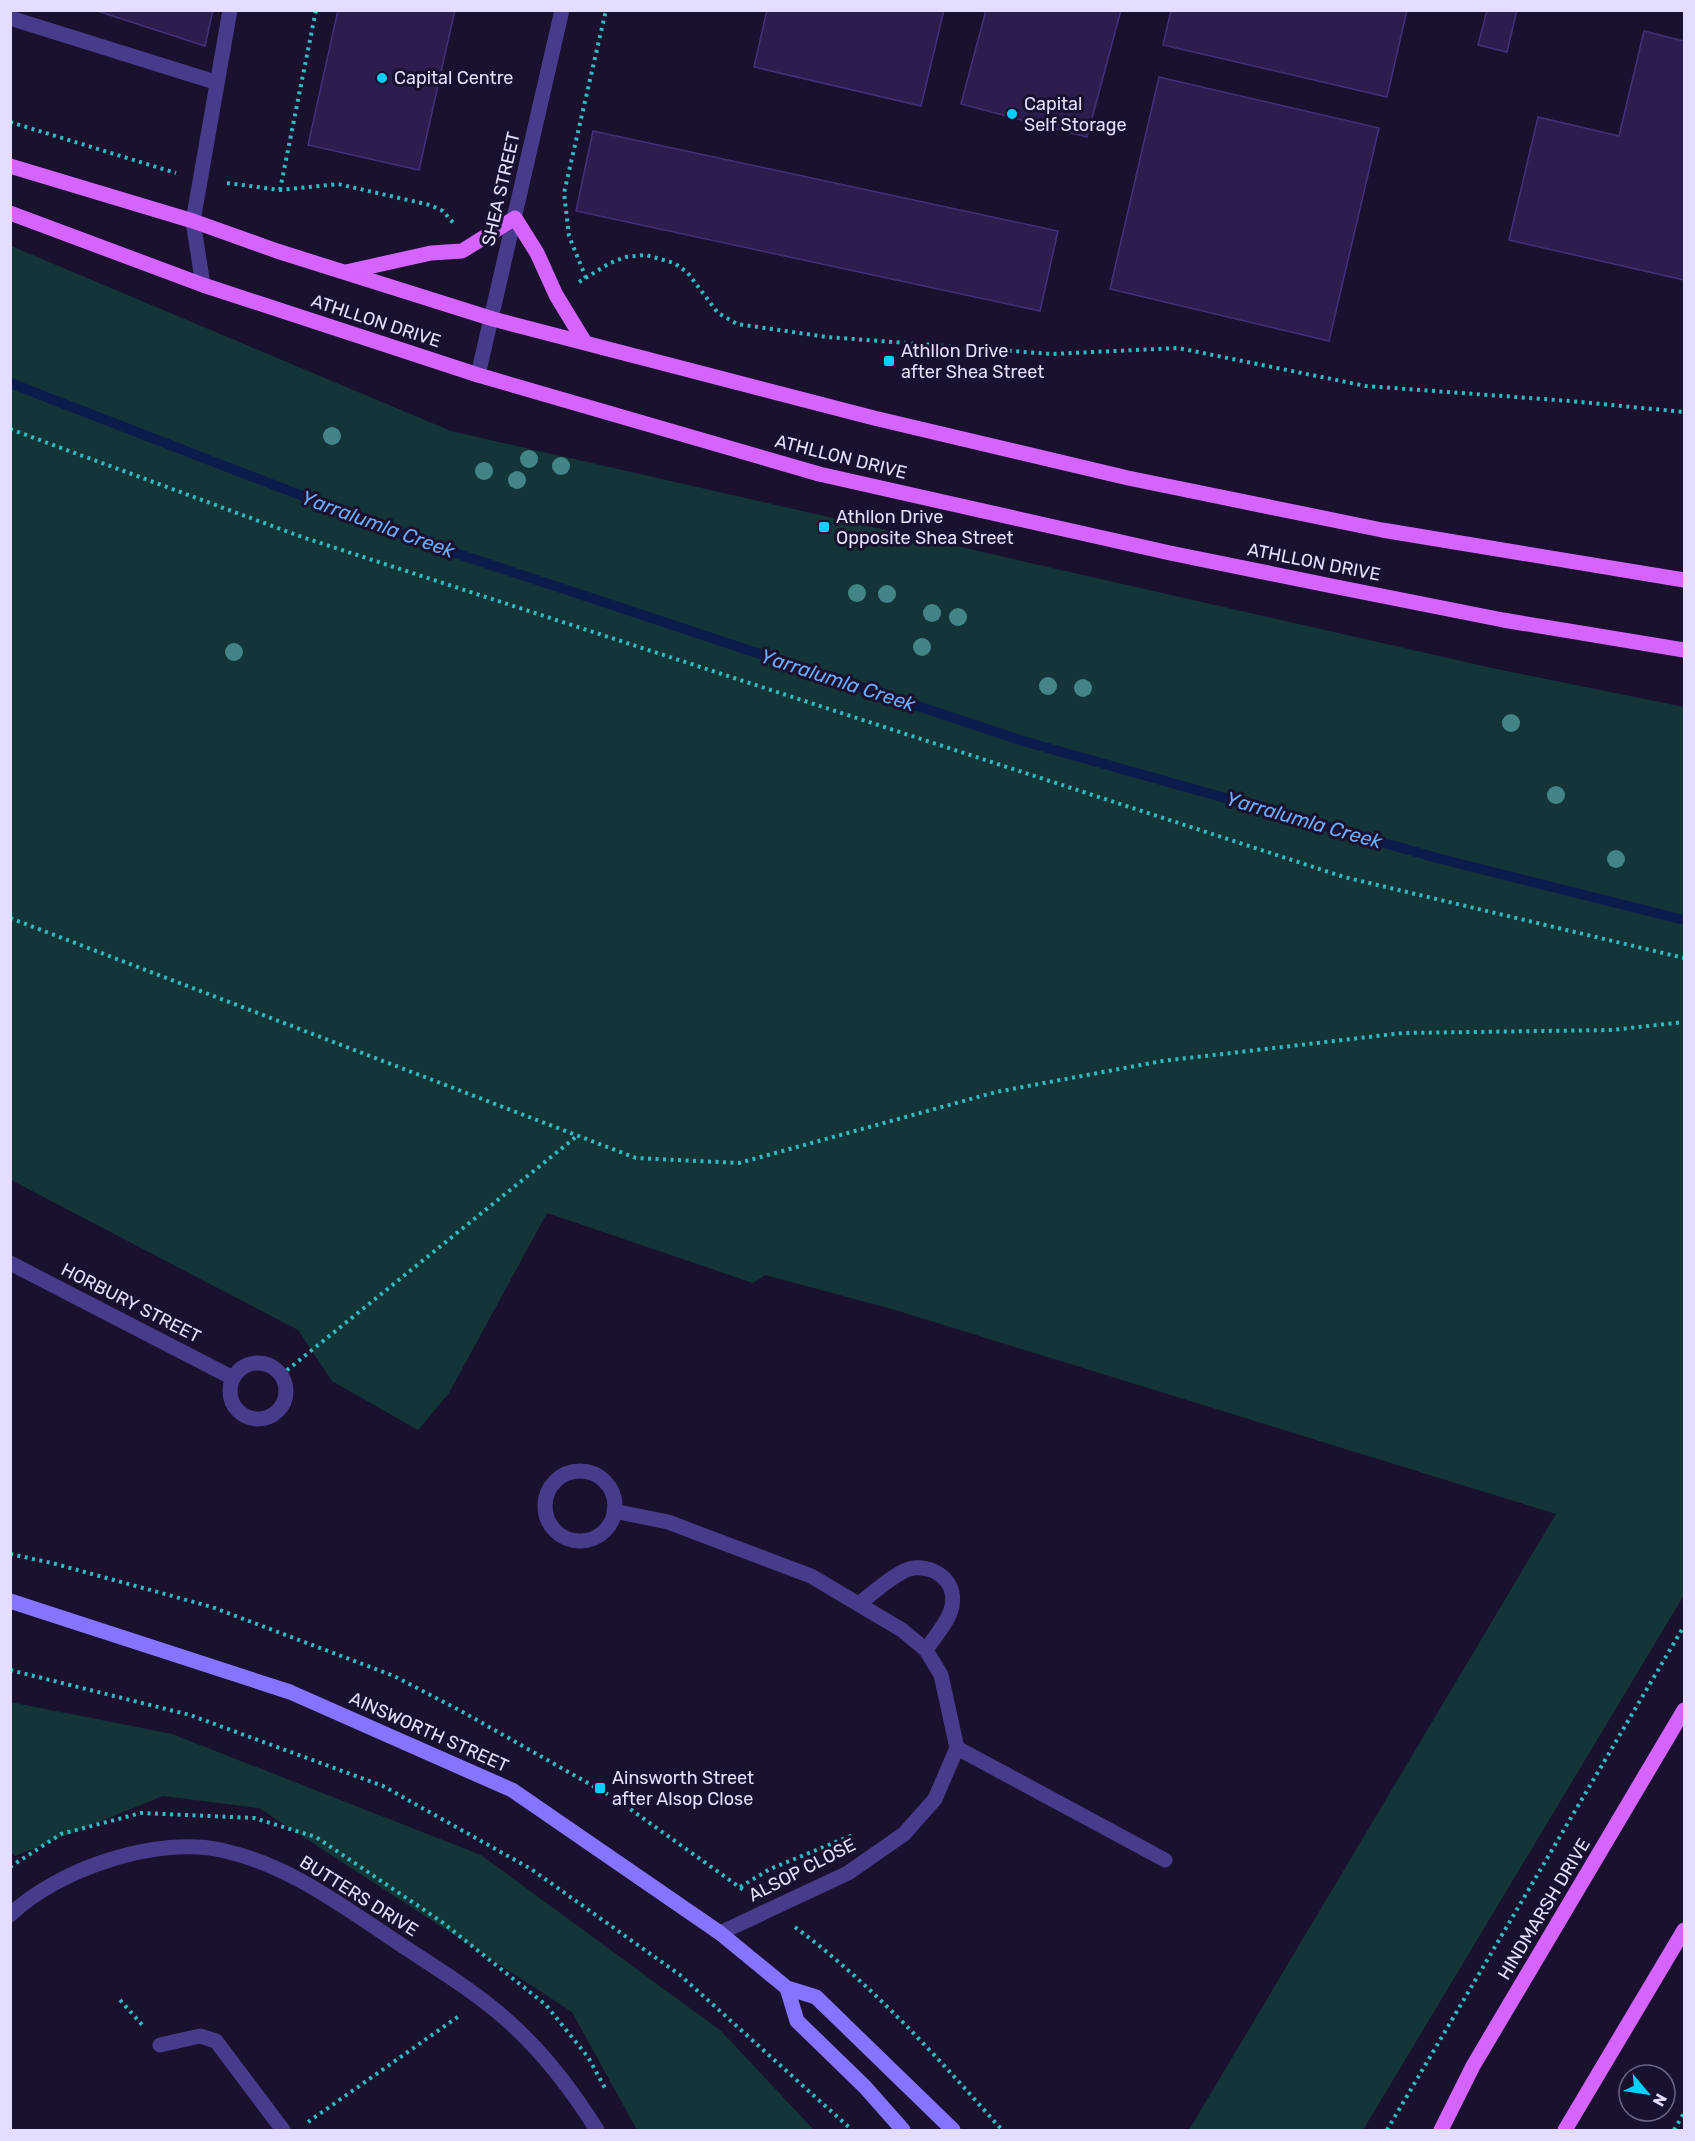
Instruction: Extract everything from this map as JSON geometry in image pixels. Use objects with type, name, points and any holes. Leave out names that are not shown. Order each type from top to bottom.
[{"type":"main road","name":"ATHLLON DRIVE","points":[[10,166],[193,221],[493,319],[874,418],[1128,478],[1382,530],[1684,580]]},
{"type":"main road","name":"ATHLLON DRIVE","points":[[10,213],[202,285],[478,375],[854,482],[1315,583],[1503,620],[1684,650]]},
{"type":"main road","points":[[346,272],[431,253],[462,251],[514,218],[537,253],[571,323],[584,342]]},
{"type":"main road","name":"HINDMARSH DRIVE","points":[[1441,2130],[1473,2066],[1684,1710]]},
{"type":"main road","points":[[1565,2130],[1684,1930]]},
{"type":"street","points":[[202,285],[193,221],[215,82],[230,10]]},
{"type":"street","name":"SHEA STREET","points":[[478,375],[493,319],[562,10]]},
{"type":"street","points":[[10,18],[215,82]]},
{"type":"street","name":"HORBURY STREET","points":[[10,1263],[233,1378]]},
{"type":"street","points":[[262,1362],[273,1367],[281,1375],[286,1386],[280,1408],[270,1416],[259,1419],[247,1417],[236,1410],[230,1397],[230,1383],[238,1370],[250,1363],[262,1362]]},
{"type":"street","points":[[575,1471],[590,1472],[603,1480],[612,1490],[614,1511],[607,1529],[596,1538],[583,1541],[569,1540],[558,1534],[549,1524],[545,1512],[546,1498],[551,1487],[561,1476],[575,1471]]},
{"type":"street","points":[[614,1511],[668,1522],[690,1530],[812,1576],[860,1603],[902,1630],[926,1650],[941,1675],[957,1748],[1165,1860]]},
{"type":"street","points":[[860,1603],[901,1572],[913,1568],[933,1571],[943,1576],[951,1584],[953,1602],[949,1616],[926,1650]]},
{"type":"street","name":"AINSWORTH STREET","points":[[10,1601],[290,1692],[512,1790],[720,1933],[787,1988],[816,1997],[953,2130]]},
{"type":"street","name":"ALSOP CLOSE","points":[[720,1933],[848,1873],[904,1834],[935,1799],[957,1748]]},
{"type":"street","name":"BUTTERS DRIVE","points":[[11,1913],[54,1881],[106,1860],[180,1846],[220,1849],[270,1866],[306,1882],[482,2000],[531,2043],[561,2076],[597,2130]]},
{"type":"street","points":[[787,1988],[796,2021],[865,2087],[903,2130]]},
{"type":"street","points":[[160,2045],[200,2036],[216,2042],[283,2130]]},
{"type":"path","points":[[280,190],[316,10]]},
{"type":"path","points":[[586,278],[569,236],[564,193],[606,10]]},
{"type":"path","points":[[10,122],[199,180],[280,190],[338,184],[430,205]]},
{"type":"path","points":[[554,289],[586,278],[626,257],[646,255],[674,263],[687,272],[718,313],[737,324],[748,326],[827,337],[1051,354],[1178,348],[1366,386],[1684,412]]},
{"type":"path","points":[[10,429],[302,537],[1344,877],[1684,958]]},
{"type":"path","points":[[10,918],[636,1158],[739,1163],[996,1092],[1161,1061],[1403,1033],[1612,1030],[1684,1022]]},
{"type":"path","points":[[281,1375],[578,1135]]},
{"type":"path","points":[[1387,2130],[1684,1626]]},
{"type":"path","points":[[10,1670],[190,1715],[383,1786],[531,1869],[680,1975],[852,2130]]},
{"type":"path","points":[[740,1887],[770,1869],[858,1834]]},
{"type":"path","points":[[120,2000],[160,2045]]},
{"type":"path","points":[[304,2124],[482,2000]]},
{"type":"path","points":[[1674,2130],[1684,2113]]},
{"type":"green space","points":[[11,246],[451,431],[1492,668],[1684,707],[1684,1595],[1363,2130],[1189,2130],[1556,1514],[892,1309],[765,1275],[753,1283],[547,1213],[449,1393],[418,1430],[332,1381],[298,1330],[11,1180]]},
{"type":"green space","points":[[10,1702],[172,1734],[481,1855],[721,2031],[814,2130],[637,2130],[572,2012],[259,1808],[163,1796],[15,1856],[10,1851]]},
{"type":"building","points":[[94,10],[213,10],[205,46]]},
{"type":"building","name":"Capital Centre","points":[[338,10],[455,10],[419,170],[308,145]]},
{"type":"building","points":[[767,10],[944,10],[921,106],[754,67]]},
{"type":"building","points":[[986,10],[1121,10],[1087,137],[961,104]]},
{"type":"building","points":[[1171,10],[1407,10],[1387,97],[1163,45]]},
{"type":"building","points":[[1487,10],[1517,10],[1507,52],[1478,45]]},
{"type":"building","points":[[1644,31],[1684,41],[1684,280],[1509,240],[1538,117],[1619,136]]},
{"type":"building","points":[[1159,77],[1379,128],[1329,341],[1110,289]]},
{"type":"building","points":[[593,131],[1058,231],[1040,311],[576,211]]},
{"type":"waterway","name":"Yarralumla Creek","points":[[10,383],[419,541],[1023,741],[1441,859],[1684,920]]},
{"type":"place","name":"Capital Centre","points":[[382,78]]},
{"type":"place","name":"Capital Self Storage","points":[[1012,114]]},
{"type":"place","name":"Athllon Drive after Shea Street","points":[[889,361]]},
{"type":"place","name":"Athllon Drive Opposite Shea Street","points":[[824,527]]},
{"type":"place","name":"Ainsworth Street after Alsop Close","points":[[600,1788]]}]
